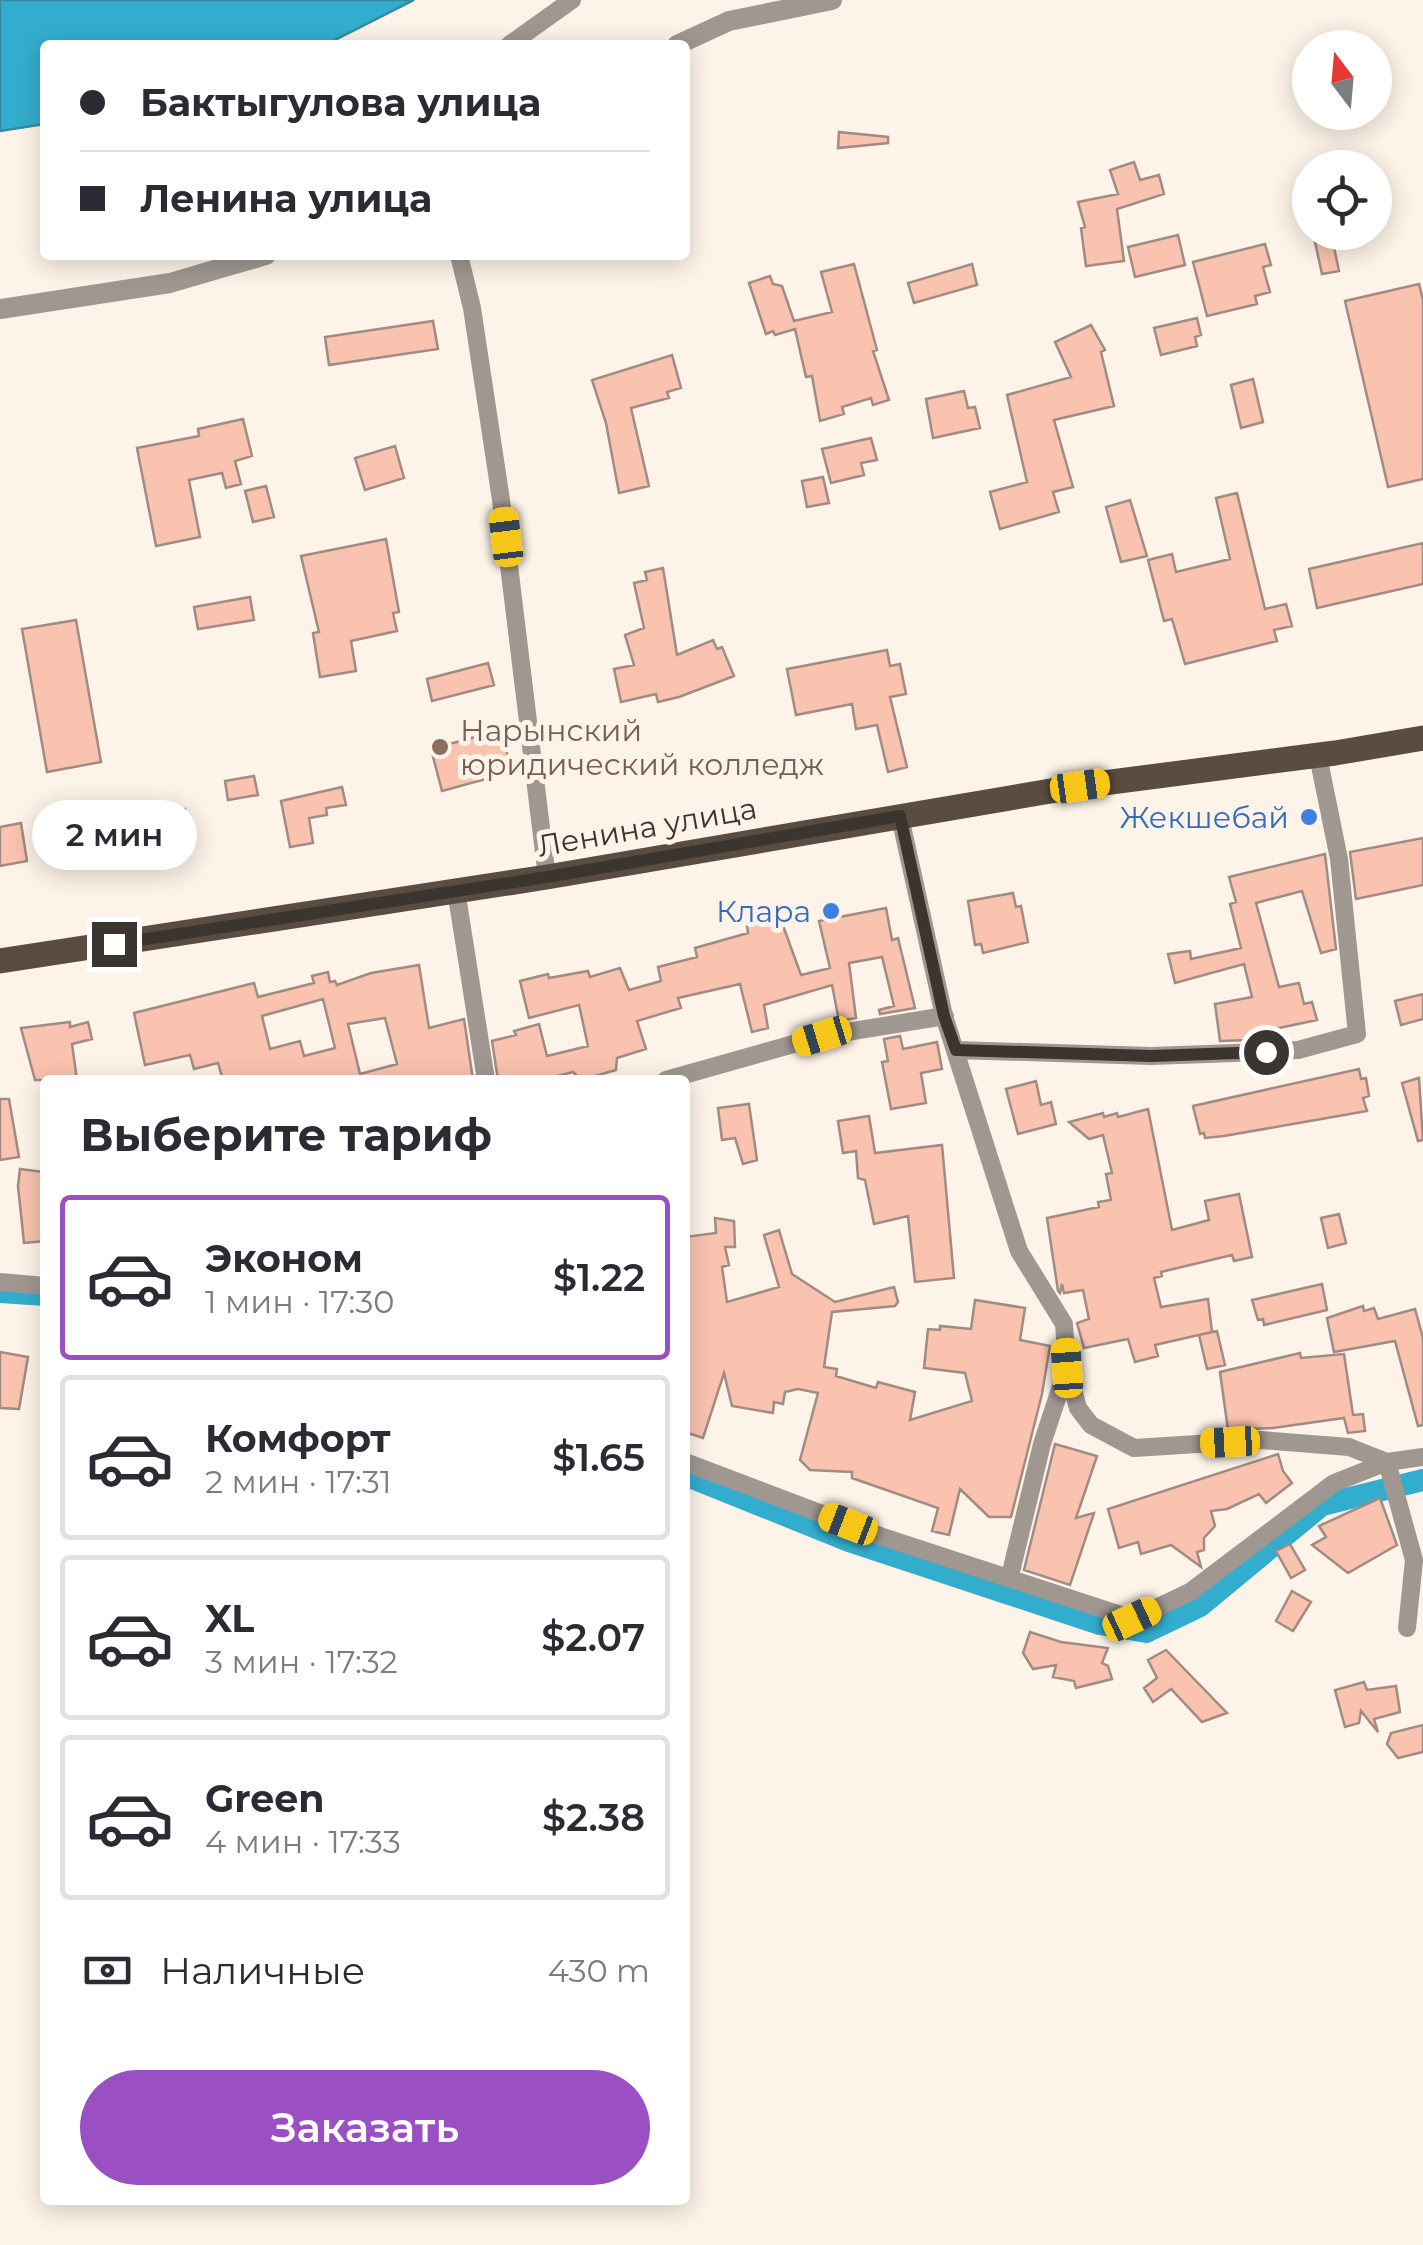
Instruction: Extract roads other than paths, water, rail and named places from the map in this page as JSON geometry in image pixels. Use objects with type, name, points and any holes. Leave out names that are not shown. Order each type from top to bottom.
[{"type":"main road","name":"Ленина улица","points":[[0,962],[547,877],[1080,786],[1318,756],[1423,738]]},
{"type":"street","points":[[516,40],[572,0]]},
{"type":"street","points":[[688,40],[728,21],[832,0]]},
{"type":"street","points":[[0,309],[170,283],[249,260]]},
{"type":"street","points":[[459,260],[472,308],[501,500],[547,877]]},
{"type":"street","points":[[956,1050],[1151,1056],[1218,1054],[1298,1050],[1357,1034],[1339,859],[1318,756]]},
{"type":"street","points":[[900,816],[945,1016],[1020,1251],[1064,1324],[1067,1368],[1078,1408],[1091,1425],[1134,1448],[1261,1440],[1349,1447],[1387,1462]]},
{"type":"street","points":[[456,890],[485,1075]]},
{"type":"street","points":[[684,1075],[822,1036],[945,1016]]},
{"type":"street","points":[[0,1282],[40,1286]]},
{"type":"street","points":[[1010,1576],[1042,1444],[1067,1368]]},
{"type":"street","points":[[690,1464],[880,1536],[1132,1619],[1190,1592],[1334,1483],[1387,1462],[1423,1457]]},
{"type":"street","points":[[1387,1462],[1414,1560],[1407,1628]]},
{"type":"water","points":[[0,0],[414,0],[335,40],[40,40],[40,125],[0,131]]},
{"type":"waterway","points":[[0,1292],[40,1295]]},
{"type":"waterway","points":[[690,1477],[849,1541],[1100,1624],[1146,1632],[1200,1606],[1322,1505],[1423,1480]]},
{"type":"place","name":"Нарынский юридический колледж","points":[[440,747]]},
{"type":"place","name":"Жекшебай","points":[[1309,817]]},
{"type":"place","name":"Клара","points":[[831,911]]}]
